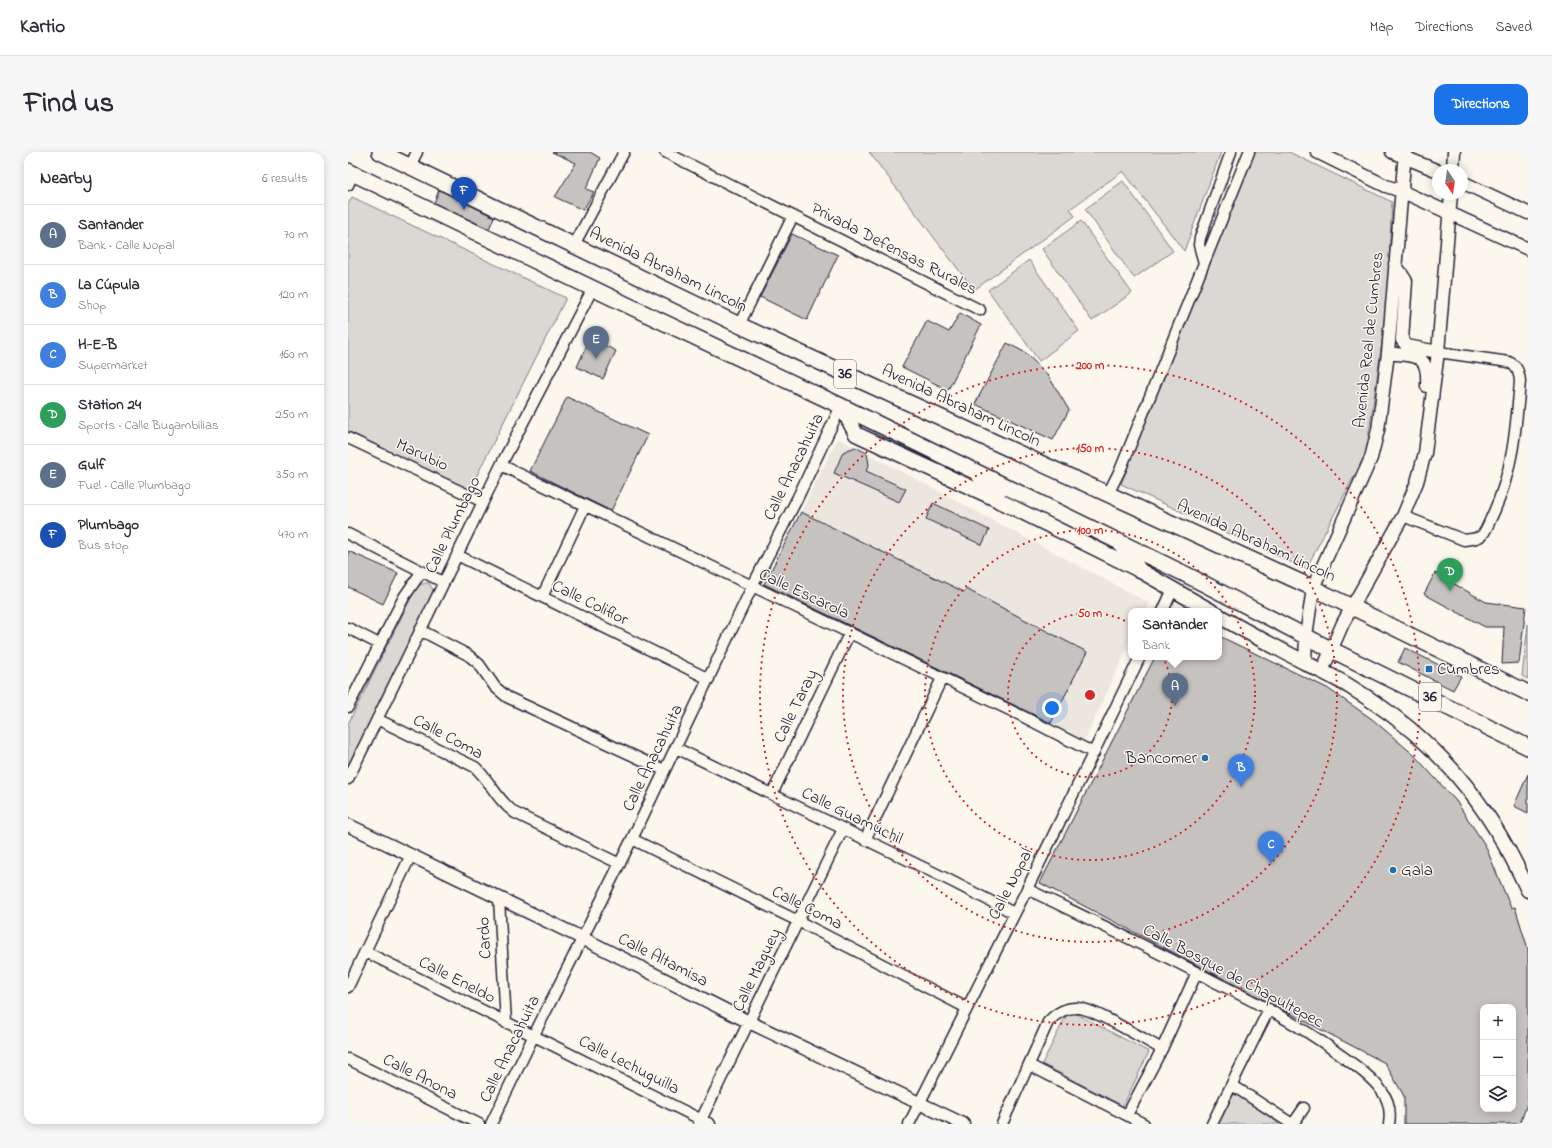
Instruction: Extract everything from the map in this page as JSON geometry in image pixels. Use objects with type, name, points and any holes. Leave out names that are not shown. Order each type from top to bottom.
[{"type":"main road","name":"Avenida Abraham Lincoln","points":[[380,152],[739,325],[1313,588],[1528,693]]},
{"type":"main road","name":"36","points":[[350,176],[593,288],[978,472],[1528,747]]},
{"type":"main road","points":[[841,406],[856,434],[1000,501],[1139,570],[1206,608]]},
{"type":"main road","points":[[978,472],[1000,501]]},
{"type":"main road","points":[[1118,541],[1139,570]]},
{"type":"main road","points":[[1222,618],[1352,688],[1411,729],[1445,760],[1469,788],[1490,819],[1528,890]]},
{"type":"street","points":[[410,166],[417,152]]},
{"type":"street","points":[[574,245],[624,152]]},
{"type":"street","name":"Privada Defensas Rurales","points":[[665,152],[980,310]]},
{"type":"street","points":[[1204,263],[1199,245],[1200,238],[1231,152]]},
{"type":"street","points":[[1108,494],[1121,468],[1249,152]]},
{"type":"street","points":[[1317,152],[1386,186],[1450,212],[1528,249]]},
{"type":"street","points":[[1392,152],[1404,154],[1432,168]]},
{"type":"street","points":[[1453,164],[1454,152]]},
{"type":"street","name":"Avenida Real de Cumbres","points":[[1305,663],[1306,636],[1313,588],[1371,458],[1378,430],[1388,354],[1404,154]]},
{"type":"street","points":[[1468,185],[1528,213]]},
{"type":"street","points":[[1322,672],[1351,607],[1403,516],[1417,482],[1425,453],[1438,352],[1451,200]]},
{"type":"street","points":[[739,325],[793,216]]},
{"type":"street","points":[[1395,264],[1406,281],[1402,340],[1408,346],[1508,362],[1515,365],[1519,373],[1520,381],[1514,446],[1499,501],[1483,534],[1474,539],[1464,540],[1403,516]]},
{"type":"street","name":"Calle Plumbago","points":[[348,779],[501,465],[593,288]]},
{"type":"street","points":[[1388,354],[1418,357],[1425,363],[1428,371],[1426,411],[1430,422]]},
{"type":"street","name":"Calle Anacahuita","points":[[492,1124],[534,1035],[620,864],[752,587],[798,499],[841,406]]},
{"type":"street","name":"Marubio","points":[[348,438],[483,502]]},
{"type":"street","name":"Calle Escarola","points":[[501,465],[752,587],[850,632],[1094,753]]},
{"type":"street","points":[[542,597],[585,506]]},
{"type":"street","points":[[348,534],[443,582]]},
{"type":"street","name":"Calle Coliflor","points":[[457,555],[709,679]]},
{"type":"street","name":"Calle Plumbago","points":[[348,707],[404,597],[422,571]]},
{"type":"street","points":[[1164,608],[1173,589]]},
{"type":"street","points":[[348,628],[379,644]]},
{"type":"street","points":[[420,630],[468,655],[480,664],[495,687],[507,696],[664,770]]},
{"type":"street","name":"Calle Taray","points":[[772,794],[850,632]]},
{"type":"street","name":"Calle Nopal","points":[[909,1124],[1027,889],[1139,660]]},
{"type":"street","points":[[865,840],[942,678]]},
{"type":"street","name":"Calle Coma","points":[[377,719],[475,767],[486,777],[503,804],[515,813],[620,864]]},
{"type":"street","name":"Calle Guamúchil","points":[[676,748],[1014,914]]},
{"type":"street","name":"Calle Altamisa","points":[[348,825],[582,938],[749,1022],[964,1124]]},
{"type":"street","name":"Calle Maguey","points":[[703,1122],[749,1022],[843,829]]},
{"type":"street","name":"Calle Coma","points":[[632,839],[798,921],[967,1008]]},
{"type":"street","points":[[348,987],[366,952],[410,856]]},
{"type":"street","name":"Calle Bosque de Chapultepec","points":[[1027,889],[1197,972],[1269,1009],[1316,1037],[1368,1076],[1382,1090],[1388,1103],[1390,1116],[1389,1124]]},
{"type":"street","name":"Cardo","points":[[499,899],[506,1023]]},
{"type":"street","name":"Calle Eneldo","points":[[366,952],[506,1023],[534,1035]]},
{"type":"street","points":[[1127,1115],[1162,1049],[1197,972]]},
{"type":"street","points":[[1002,1124],[1048,1022],[1056,1013],[1068,1008],[1080,1007],[1094,1012],[1162,1049]]},
{"type":"street","points":[[1212,1124],[1269,1009]]},
{"type":"street","name":"Calle Lechuguilla","points":[[534,1035],[703,1122]]},
{"type":"street","name":"Calle Anona","points":[[348,1059],[479,1124]]},
{"type":"street","points":[[1029,1065],[1144,1124]]},
{"type":"street","points":[[1232,1085],[1293,1124],[1304,1108]]},
{"type":"shaded area","points":[[869,152],[1221,152],[1184,251],[1123,171],[1070,209],[1075,216],[974,290]]},
{"type":"shaded area","points":[[1255,152],[1289,152],[1392,202],[1386,314],[1366,453],[1306,569],[1121,484]]},
{"type":"shaded area","points":[[1123,181],[1173,251],[1134,278],[1085,209]]},
{"type":"shaded area","points":[[352,197],[566,298],[469,491],[348,431],[348,204]]},
{"type":"shaded area","points":[[1081,221],[1132,293],[1092,321],[1042,249]]},
{"type":"shaded area","points":[[1029,260],[1079,331],[1039,361],[988,290]]},
{"type":"shaded area","points":[[838,438],[1149,603],[1146,608],[1128,608],[1128,647],[1085,740],[764,584]]},
{"type":"shaded area","points":[[429,583],[434,592],[348,768],[348,724],[417,586]]},
{"type":"shaded area","points":[[1528,624],[1528,679],[1522,676]]},
{"type":"shaded area","points":[[1069,1010],[1149,1052],[1123,1106],[1042,1064]]},
{"type":"shaded area","points":[[1234,1093],[1280,1124],[1218,1124]]},
{"type":"building","points":[[552,152],[590,152],[600,158],[586,189],[594,192],[583,210],[555,197],[576,163]]},
{"type":"building","points":[[439,190],[494,217],[489,229],[434,203]]},
{"type":"building","points":[[792,234],[838,255],[807,320],[760,297]]},
{"type":"building","points":[[960,313],[981,325],[948,390],[902,367],[927,321],[949,332]]},
{"type":"building","points":[[590,338],[616,351],[603,379],[577,367]]},
{"type":"building","points":[[1007,343],[1026,353],[1049,377],[1069,410],[1053,440],[975,404]]},
{"type":"building","points":[[567,397],[648,435],[611,511],[530,471]]},
{"type":"building","points":[[855,447],[867,453],[869,465],[866,471],[906,489],[899,502],[834,473],[843,452]]},
{"type":"building","points":[[933,503],[989,530],[982,545],[926,519]]},
{"type":"building","points":[[801,512],[964,592],[966,589],[1087,652],[1051,723],[764,584]]},
{"type":"building","points":[[348,551],[398,573],[383,604],[348,587]]},
{"type":"building","points":[[1435,573],[1486,602],[1526,607],[1519,663],[1502,664],[1504,627],[1485,627],[1424,594]]},
{"type":"building","points":[[1222,637],[1327,688],[1372,719],[1414,755],[1456,801],[1485,845],[1511,908],[1515,907],[1528,949],[1528,1101],[1520,1124],[1404,1124],[1404,1096],[1385,1063],[1040,883],[1153,660],[1222,660]]},
{"type":"building","name":"Cumbres","points":[[1405,648],[1461,676],[1453,690],[1398,662]]},
{"type":"building","points":[[1528,774],[1528,813],[1514,806]]},
{"type":"place","name":"Plumbago","points":[[464,210]]},
{"type":"place","name":"Gulf","points":[[596,359]]},
{"type":"place","name":"Station 24","points":[[1450,591]]},
{"type":"place","name":"Cumbres","points":[[1429,669]]},
{"type":"place","name":"Santander","points":[[1175,706]]},
{"type":"place","name":"Bancomer","points":[[1205,758]]},
{"type":"place","name":"La Cúpula","points":[[1241,787]]},
{"type":"place","name":"H-E-B","points":[[1271,864]]},
{"type":"place","name":"Gala","points":[[1393,870]]}]
